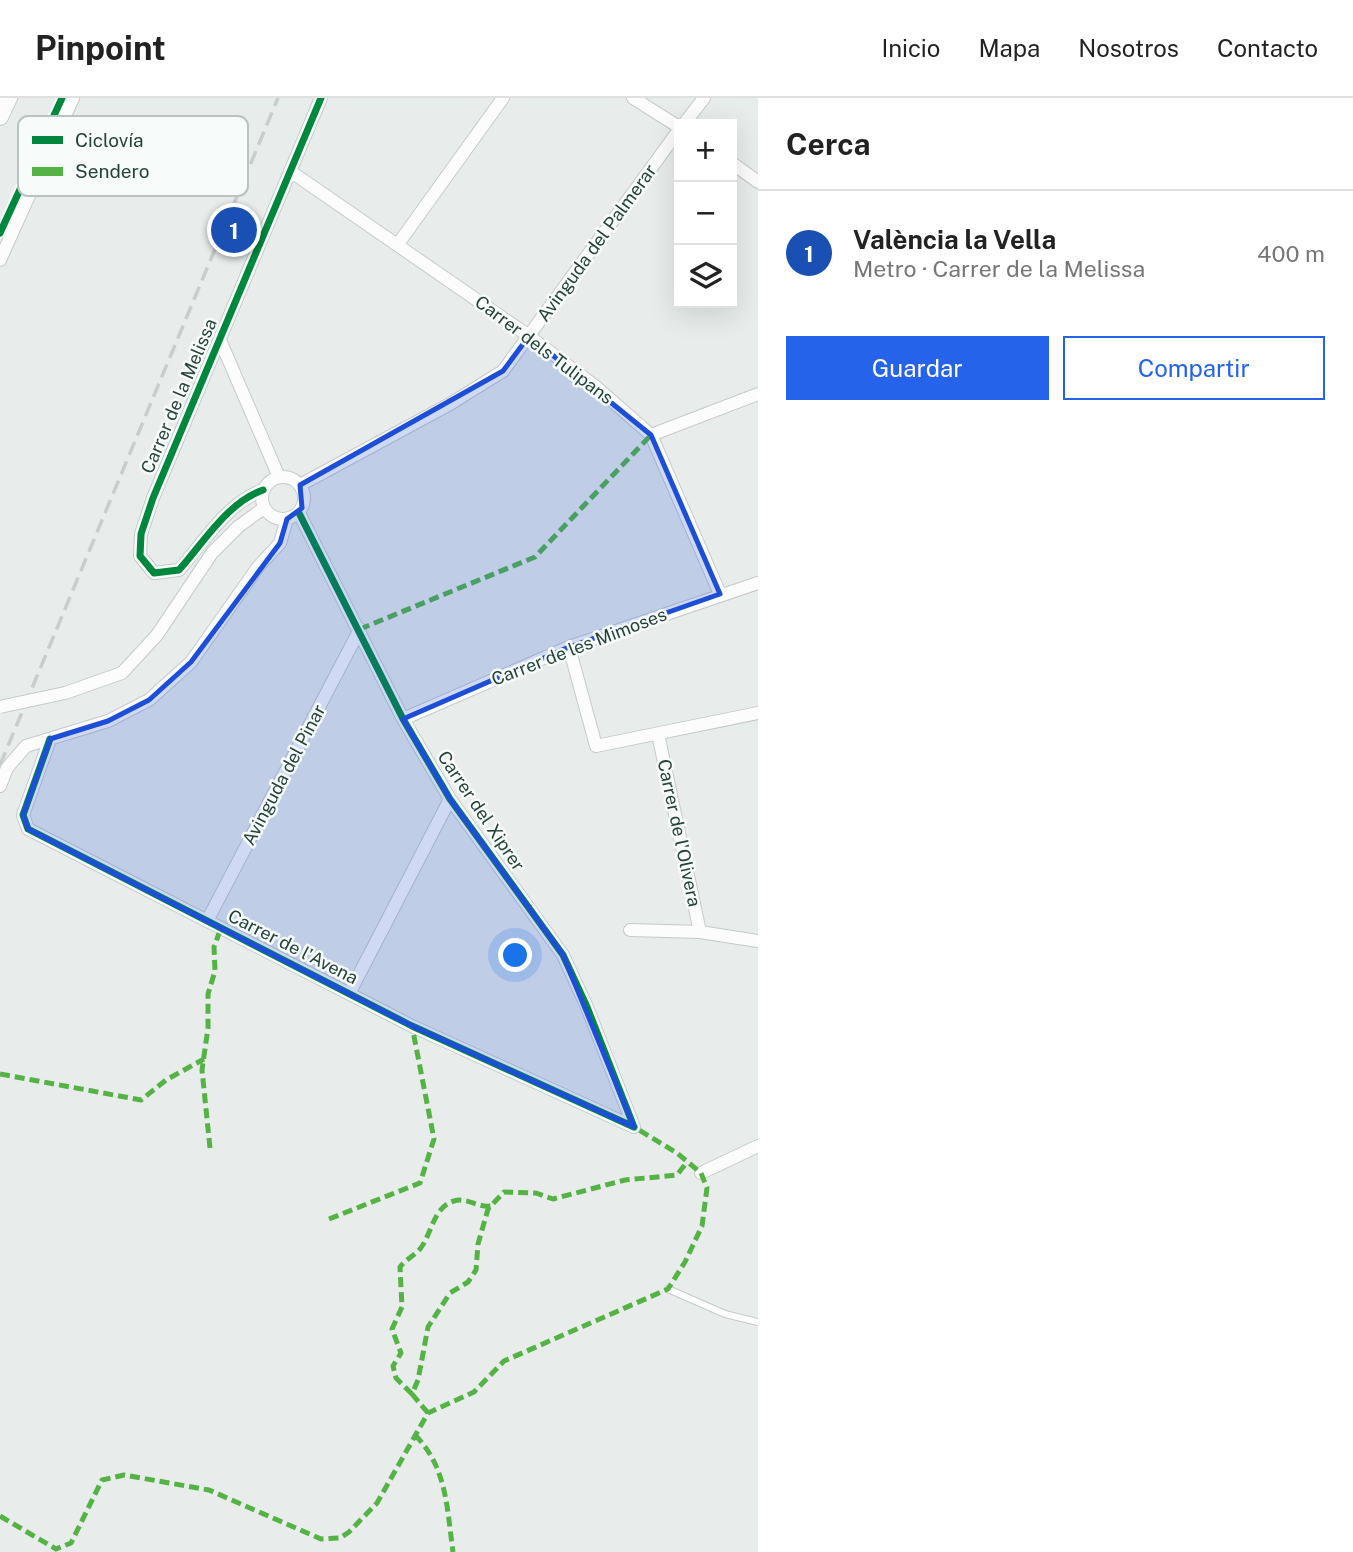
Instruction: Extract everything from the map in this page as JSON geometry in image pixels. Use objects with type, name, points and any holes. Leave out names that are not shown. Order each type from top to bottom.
[{"type":"main road","points":[[0,117],[9,98]]},
{"type":"street","points":[[65,116],[73,98]]},
{"type":"street","name":"Carrer de la Melissa","points":[[263,490],[247,496],[231,509],[179,570],[154,573],[140,556],[141,534],[153,498],[321,98]]},
{"type":"street","points":[[398,244],[503,98]]},
{"type":"street","points":[[633,98],[674,126]]},
{"type":"street","points":[[688,119],[704,98]]},
{"type":"street","name":"Avinguda del Palmerar","points":[[300,485],[450,404],[503,371],[674,136]]},
{"type":"street","points":[[737,167],[758,182]]},
{"type":"street","name":"Carrer dels Tulipans","points":[[290,171],[529,336],[595,386],[651,435],[720,594]]},
{"type":"street","points":[[0,260],[29,196]]},
{"type":"street","points":[[220,340],[279,477]]},
{"type":"street","points":[[651,435],[758,394]]},
{"type":"street","points":[[0,786],[7,768],[26,746],[108,721],[149,700],[191,662],[258,566],[280,543],[305,496],[300,485],[291,478],[279,477],[267,484],[263,490],[264,508],[274,518],[293,516]]},
{"type":"street","points":[[0,707],[65,693],[122,673],[158,635],[212,553],[239,526],[264,508]]},
{"type":"street","name":"Carrer del Xiprer","points":[[293,516],[360,629],[403,719],[450,799],[563,955],[587,1007],[634,1127]]},
{"type":"street","name":"Carrer de les Mimoses","points":[[403,719],[569,647],[758,583]]},
{"type":"street","name":"Avinguda del Pinar","points":[[207,921],[360,629]]},
{"type":"street","points":[[569,647],[596,746],[758,713]]},
{"type":"street","name":"Carrer de l'Olivera","points":[[658,734],[700,932]]},
{"type":"street","name":"Carrer de l'Avena","points":[[50,739],[23,815],[28,829],[412,1026],[634,1127]]},
{"type":"street","points":[[350,992],[450,799]]},
{"type":"street","points":[[630,930],[700,932],[758,941]]},
{"type":"street","points":[[701,1173],[758,1146]]},
{"type":"lane","points":[[668,1289],[725,1314],[758,1322]]},
{"type":"highlighted area","points":[[529,336],[651,435],[720,594],[569,647],[403,719],[450,799],[563,955],[634,1127],[412,1026],[28,829],[23,815],[50,739],[108,721],[149,700],[191,662],[280,543],[287,519],[302,508],[300,485],[503,371]]},
{"type":"railway","points":[[248,170],[278,98]]},
{"type":"railway","points":[[0,765],[237,196]]},
{"type":"marked path","points":[[360,629],[535,557],[651,435]]},
{"type":"marked path","points":[[210,1148],[202,1070],[208,1028],[208,994],[215,971],[214,947],[221,928]]},
{"type":"marked path","points":[[329,1219],[420,1183],[434,1139],[412,1026]]},
{"type":"marked path","points":[[0,1074],[141,1100],[166,1080],[204,1059]]},
{"type":"marked path","points":[[0,1516],[56,1549],[71,1543],[102,1480],[124,1475],[209,1490],[321,1539],[340,1538],[377,1503],[428,1413],[474,1392],[504,1361],[668,1289],[685,1262],[702,1226],[707,1188],[701,1173],[677,1153],[634,1127]]},
{"type":"marked path","points":[[428,1413],[412,1394],[418,1380],[428,1327],[450,1293],[468,1282],[476,1270],[478,1244],[488,1209],[504,1192],[536,1193],[553,1199],[625,1180],[677,1175],[687,1162]]},
{"type":"marked path","points":[[412,1394],[396,1378],[393,1366],[401,1353],[392,1329],[402,1307],[400,1267],[420,1249],[437,1215],[447,1204],[459,1200],[491,1206]]},
{"type":"marked path","points":[[415,1435],[426,1447],[440,1475],[453,1552]]},
{"type":"cycle path","points":[[54,116],[62,98]]},
{"type":"cycle path","points":[[263,490],[250,496],[227,514],[179,570],[154,573],[140,556],[141,534],[153,498],[321,98]]},
{"type":"cycle path","points":[[0,233],[18,194]]},
{"type":"cycle path","points":[[299,513],[403,719],[450,799],[563,955],[587,1007],[634,1127]]},
{"type":"cycle path","points":[[50,739],[23,815],[28,829],[412,1026],[634,1127]]},
{"type":"place","name":"València la Vella","points":[[234,230]]}]
